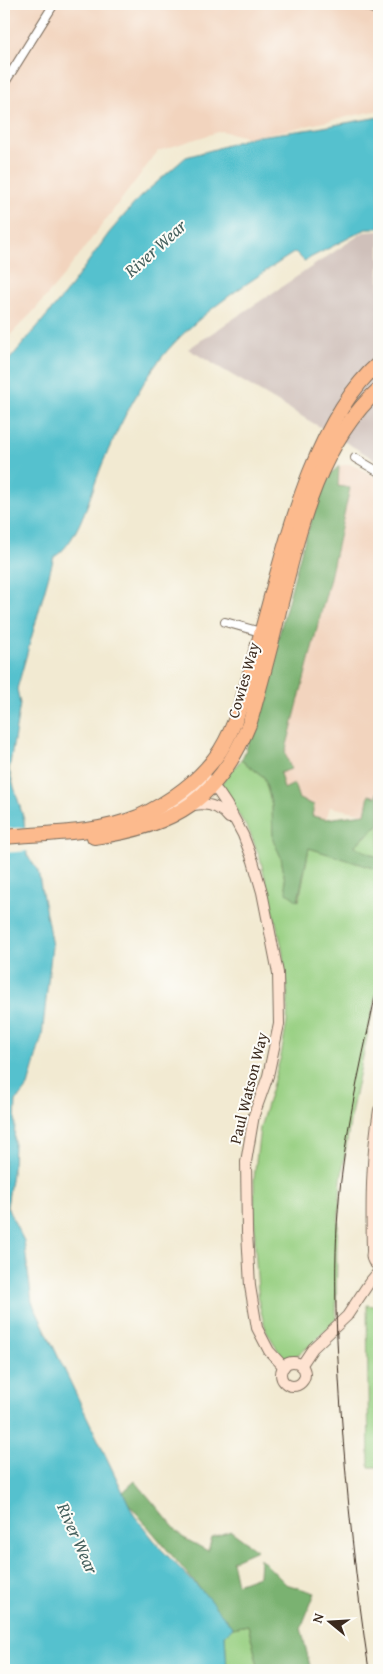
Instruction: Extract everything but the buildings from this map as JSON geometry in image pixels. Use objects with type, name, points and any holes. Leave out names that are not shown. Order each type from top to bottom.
[{"type":"highway","points":[[341,424],[348,399],[361,380],[379,362]]},
{"type":"highway","points":[[341,424],[379,389]]},
{"type":"highway","name":"Cowies Way","points":[[68,836],[107,836],[160,823],[187,807],[213,785],[230,762],[250,722],[292,524],[324,442],[341,424]]},
{"type":"highway","name":"Cowies Way","points":[[68,836],[120,823],[157,807],[188,785],[219,752],[230,732],[268,634],[288,576],[313,492],[341,424]]},
{"type":"highway","points":[[4,837],[68,836]]},
{"type":"highway","points":[[4,846],[68,836]]},
{"type":"main road","name":"Paul Watson Way","points":[[204,770],[206,778],[227,805],[245,842],[262,892],[278,973],[279,1024],[268,1076],[254,1115],[246,1162],[247,1232],[250,1286],[256,1328],[269,1351],[284,1367]]},
{"type":"main road","points":[[120,823],[140,822],[174,806],[203,784],[213,785]]},
{"type":"main road","name":"Paul Watson Way","points":[[187,807],[199,804],[222,810],[245,842]]},
{"type":"main road","points":[[301,1366],[313,1348],[347,1316],[378,1267],[371,1257],[376,1248],[370,1214],[372,1170],[379,1110]]},
{"type":"main road","points":[[372,1230],[379,1239]]},
{"type":"main road","points":[[294,1362],[301,1366],[304,1371],[304,1379],[301,1382],[296,1385],[288,1384],[283,1380],[281,1373],[284,1367],[294,1362]]},
{"type":"street","points":[[4,84],[54,4]]},
{"type":"street","points":[[361,4],[379,11]]},
{"type":"street","points":[[355,458],[379,472]]},
{"type":"street","points":[[225,622],[268,634]]},
{"type":"shaded area","points":[[10,4],[379,4],[379,110],[247,137],[221,131],[158,151],[61,279],[32,313],[4,341],[4,12]]},
{"type":"shaded area","points":[[379,231],[379,462],[188,349],[364,232]]},
{"type":"shaded area","points":[[349,464],[379,479],[379,799],[365,814],[330,807],[326,819],[311,816],[314,805],[298,799],[284,789],[280,772],[290,769],[285,754],[329,582],[350,488],[338,486],[339,466]]},
{"type":"green space","points":[[339,466],[338,486],[350,488],[329,582],[285,753],[291,769],[280,773],[284,789],[294,784],[299,799],[314,805],[312,816],[326,819],[365,814],[369,795],[376,797],[379,784],[379,824],[354,846],[379,858],[379,870],[309,848],[298,901],[287,893],[281,857],[273,840],[272,805],[264,777],[241,760],[257,716],[303,545],[320,494],[327,477]]},
{"type":"green space","points":[[241,760],[264,777],[272,805],[273,840],[281,857],[287,893],[299,901],[309,848],[379,870],[379,979],[352,1109],[341,1180],[337,1242],[336,1320],[311,1345],[294,1357],[286,1358],[281,1355],[266,1330],[259,1304],[255,1248],[254,1179],[260,1128],[281,1056],[287,1022],[288,997],[282,947],[260,858],[250,833],[221,786],[222,782]]},
{"type":"green space","points":[[379,824],[379,858],[354,846]]},
{"type":"green space","points":[[367,1305],[379,1307],[379,1467],[369,1467]]},
{"type":"green space","points":[[135,1481],[182,1537],[208,1551],[212,1537],[231,1531],[257,1550],[232,1561],[237,1584],[259,1576],[260,1558],[286,1584],[315,1593],[301,1628],[311,1670],[259,1670],[248,1625],[233,1628],[128,1503],[123,1492]]},
{"type":"green space","points":[[248,1625],[259,1670],[227,1670],[225,1635],[233,1628]]},
{"type":"water","name":"River Wear","points":[[379,117],[379,228],[368,228],[304,261],[295,252],[217,305],[198,320],[164,354],[143,384],[120,427],[104,460],[78,527],[63,550],[54,557],[17,689],[20,704],[9,770],[24,820],[27,855],[38,871],[52,946],[42,1036],[28,1086],[16,1101],[13,1166],[7,1207],[24,1241],[32,1302],[134,1515],[161,1549],[204,1593],[233,1628],[225,1635],[227,1670],[4,1670],[4,366],[65,294],[109,233],[140,197],[186,157],[251,137],[312,129]]},
{"type":"pier","points":[[27,827],[29,851],[4,853],[4,829]]},
{"type":"tram line","points":[[369,1670],[346,1476],[338,1353],[336,1266],[338,1209],[344,1155],[379,979]]}]
